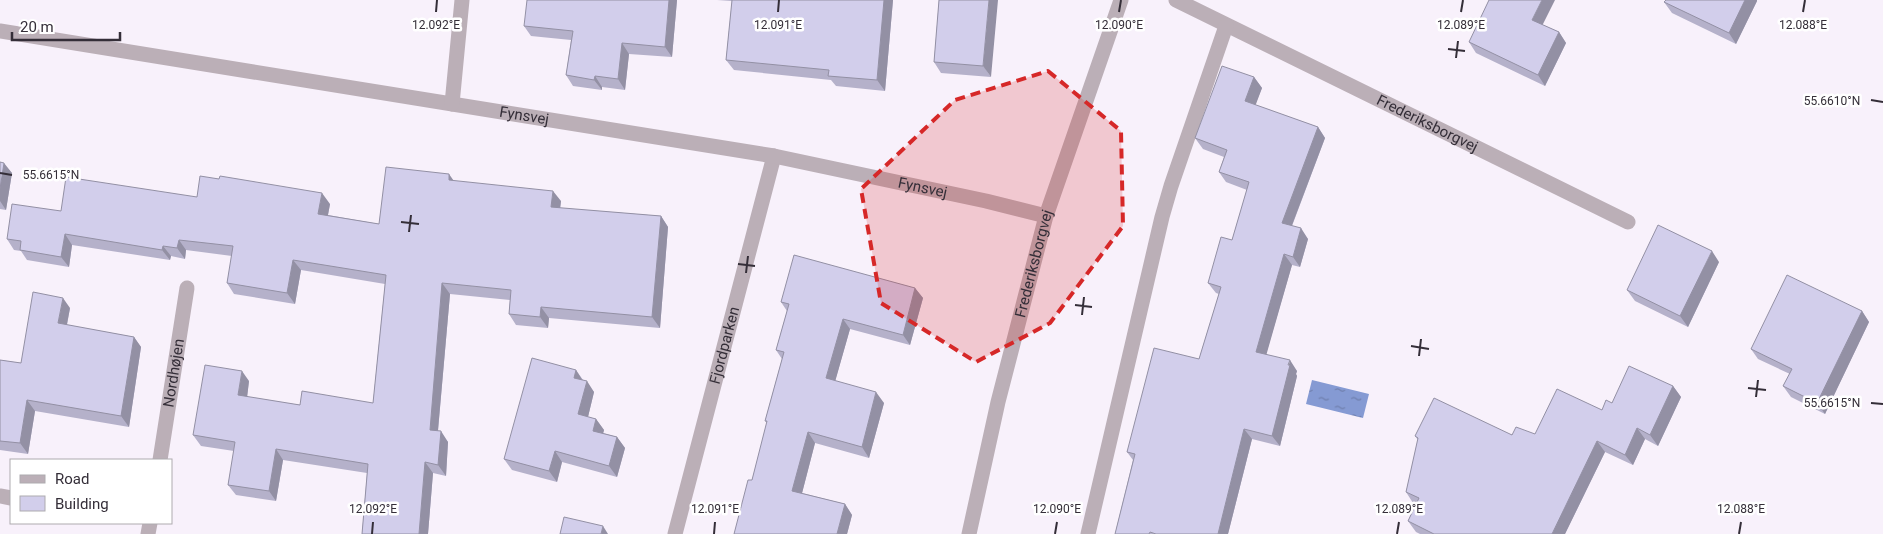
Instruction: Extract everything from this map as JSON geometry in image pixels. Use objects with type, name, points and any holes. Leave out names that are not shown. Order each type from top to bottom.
[{"type":"street","points":[[452,104],[462,0]]},
{"type":"street","name":"Frederiksborgvej","points":[[969,534],[998,402],[1046,216],[1121,0]]},
{"type":"street","name":"Frederiksborgvej","points":[[1176,0],[1628,222]]},
{"type":"street","points":[[1088,534],[1162,217],[1226,26]]},
{"type":"street","name":"Fynsvej","points":[[0,31],[774,156],[986,201],[1046,216]]},
{"type":"street","name":"Fjordparken","points":[[675,534],[774,156]]},
{"type":"street","name":"Nordhøjen","points":[[160,459],[187,288]]},
{"type":"highlighted area","points":[[1048,71],[1121,131],[1123,226],[1050,323],[976,362],[881,303],[861,189],[955,100]]},
{"type":"water","points":[[1312,380],[1369,394],[1363,418],[1306,404]]},
{"type":"building","points":[[527,0],[669,0],[665,47],[622,43],[618,79],[595,76],[594,80],[566,75],[573,31],[524,26]]},
{"type":"building","points":[[732,0],[884,0],[877,80],[828,76],[829,70],[726,60]]},
{"type":"building","points":[[939,0],[989,0],[983,66],[934,62]]},
{"type":"building","points":[[1489,0],[1542,0],[1532,20],[1559,32],[1538,75],[1469,42]]},
{"type":"building","points":[[1666,0],[1745,0],[1729,33],[1664,2]]},
{"type":"building","points":[[1222,66],[1254,77],[1245,101],[1318,127],[1282,223],[1301,228],[1293,257],[1284,254],[1256,352],[1290,360],[1288,365],[1290,365],[1272,436],[1244,429],[1218,534],[1156,534],[1150,532],[1149,534],[1115,534],[1135,454],[1127,452],[1154,348],[1199,359],[1221,287],[1208,283],[1221,237],[1232,240],[1249,182],[1219,172],[1227,150],[1195,138]]},
{"type":"building","points":[[0,162],[4,163],[0,189]]},
{"type":"building","points":[[386,167],[449,174],[449,180],[553,191],[551,207],[661,216],[652,317],[541,307],[540,317],[509,314],[511,290],[442,283],[430,430],[441,431],[438,465],[425,462],[419,534],[362,534],[368,464],[276,449],[269,491],[228,485],[235,442],[193,435],[205,365],[242,371],[238,395],[300,405],[302,391],[373,403],[386,275],[293,260],[287,293],[227,283],[233,246],[179,240],[177,248],[163,246],[162,250],[65,234],[61,257],[20,250],[21,241],[7,239],[12,204],[61,211],[66,177],[197,197],[200,176],[219,179],[220,176],[322,193],[318,214],[379,224]]},
{"type":"building","points":[[1658,225],[1712,251],[1680,316],[1627,290]]},
{"type":"building","points":[[794,255],[915,288],[903,335],[843,319],[826,378],[876,392],[862,447],[808,432],[792,491],[845,504],[837,534],[734,534],[748,480],[752,480],[767,421],[765,421],[784,352],[776,350],[789,304],[781,302]]},
{"type":"building","points":[[1787,275],[1862,311],[1817,403],[1783,386],[1792,369],[1751,349]]},
{"type":"building","points":[[33,292],[63,298],[58,323],[134,337],[121,416],[27,400],[20,443],[0,441],[0,360],[21,363]]},
{"type":"building","points":[[532,358],[576,370],[574,378],[587,381],[578,414],[596,419],[593,431],[617,437],[609,466],[555,451],[549,471],[504,459]]},
{"type":"building","points":[[1629,366],[1673,386],[1650,435],[1637,428],[1625,455],[1597,441],[1552,534],[1434,534],[1408,521],[1419,498],[1406,492],[1418,438],[1415,436],[1434,398],[1512,435],[1516,427],[1535,434],[1557,389],[1602,410],[1606,400],[1612,403]]},
{"type":"building","points":[[564,517],[603,526],[601,534],[560,534]]}]
